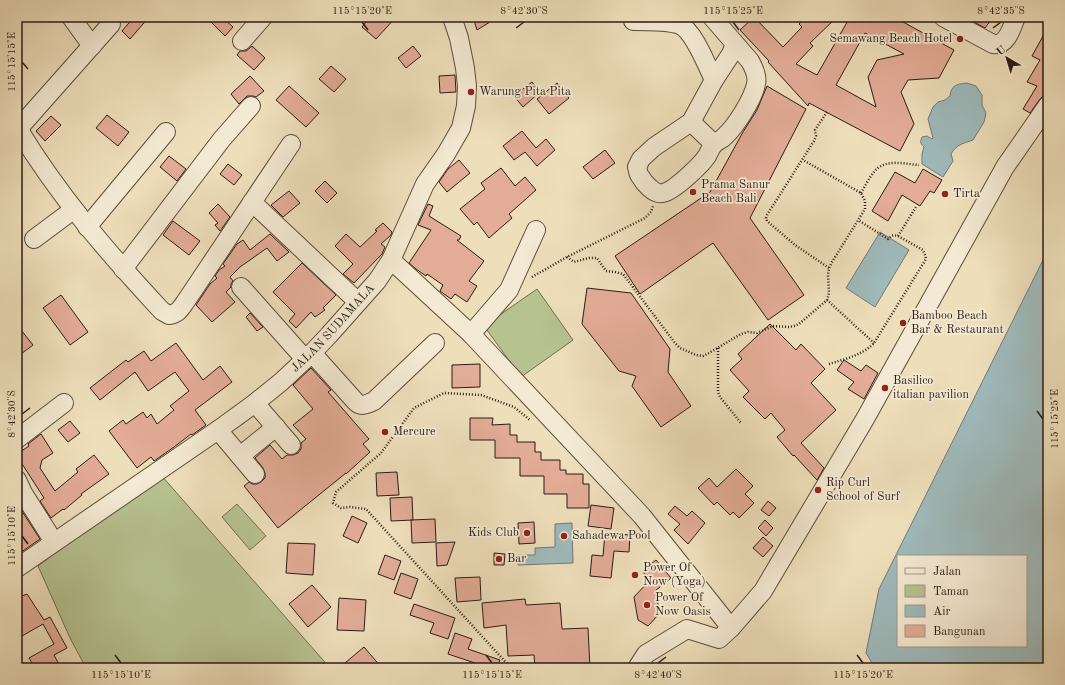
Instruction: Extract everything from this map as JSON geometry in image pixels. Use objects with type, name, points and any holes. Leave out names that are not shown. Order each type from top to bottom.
[{"type":"street","points":[[71,17],[92,46]]},
{"type":"street","points":[[242,41],[263,17]]},
{"type":"street","name":"JALAN SUDAMALA","points":[[17,568],[218,430],[281,382],[329,335],[377,281],[391,260],[423,189],[450,148],[461,128],[466,106],[467,86],[459,38],[452,17]]},
{"type":"street","points":[[712,17],[750,61],[754,69],[756,84],[748,105],[730,132],[714,144],[699,166],[686,178],[663,193],[656,192],[639,176],[637,167],[641,159],[654,147],[691,122],[714,80],[731,54],[735,44]]},
{"type":"street","points":[[943,17],[993,44],[998,45],[1008,36],[1016,17]]},
{"type":"street","points":[[633,21],[674,24],[681,26],[690,34],[697,45],[714,80]]},
{"type":"street","points":[[111,24],[17,128],[73,210],[123,269],[162,311],[169,315],[178,312],[291,144]]},
{"type":"street","points":[[637,668],[646,654],[687,629],[719,639],[731,628],[763,591],[865,419],[1005,167],[1048,105]]},
{"type":"street","points":[[123,269],[222,139],[251,106]]},
{"type":"street","points":[[691,122],[714,144]]},
{"type":"street","points":[[87,226],[166,132]]},
{"type":"street","points":[[252,202],[358,302]]},
{"type":"street","points":[[34,239],[73,210]]},
{"type":"street","points":[[471,334],[510,290],[536,230]]},
{"type":"street","points":[[391,260],[471,334],[642,516],[731,628]]},
{"type":"street","points":[[241,287],[308,356],[358,404],[365,405],[374,401],[435,343]]},
{"type":"street","points":[[255,402],[291,445]]},
{"type":"street","points":[[17,438],[64,403]]},
{"type":"street","points":[[240,456],[276,427]]},
{"type":"street","points":[[218,430],[254,474]]},
{"type":"street","points":[[17,480],[23,493],[54,542]]},
{"type":"path","points":[[827,112],[815,130],[816,136],[814,141],[766,218],[795,245],[829,268]]},
{"type":"path","points":[[567,257],[574,262],[588,258],[597,258],[606,271],[623,274],[675,343],[680,348],[696,355],[702,356],[709,354],[741,334],[748,332],[757,333],[773,326],[794,326],[800,324],[827,300],[829,296],[829,268],[865,209],[865,201],[860,193],[803,160]]},
{"type":"path","points":[[860,193],[875,170],[885,164],[891,162],[919,165]]},
{"type":"path","points":[[531,278],[567,257],[645,218],[653,209],[656,192]]},
{"type":"path","points":[[898,236],[916,207]]},
{"type":"path","points":[[829,364],[869,349],[926,260],[923,250],[898,236],[892,235],[888,239],[858,220]]},
{"type":"path","points":[[827,300],[874,343]]},
{"type":"path","points":[[718,348],[718,392],[720,397],[741,423]]},
{"type":"path","points":[[512,668],[366,509],[350,507],[341,508],[333,503],[336,492],[381,453],[414,408],[444,393],[481,394],[514,407],[534,424]]},
{"type":"green space","points":[[537,289],[573,340],[521,377],[484,326]]},
{"type":"green space","points":[[161,475],[330,668],[86,668],[70,638],[38,566]]},
{"type":"green space","points":[[237,504],[266,536],[250,550],[222,517]]},
{"type":"water","points":[[967,83],[976,86],[982,95],[982,105],[986,113],[984,122],[973,140],[955,148],[951,154],[953,161],[943,177],[922,164],[924,147],[921,140],[922,137],[927,136],[932,139],[933,138],[928,119],[933,107],[938,102],[945,100],[950,96],[953,87]]},
{"type":"water","points":[[880,232],[909,250],[875,307],[846,288]]},
{"type":"water","points":[[1048,250],[1048,668],[875,668],[866,653],[879,589]]},
{"type":"water","name":"Sahadewa Pool","points":[[572,523],[573,563],[518,565],[518,555],[535,555],[535,548],[555,547],[555,524]]},
{"type":"building","points":[[134,17],[149,17],[130,39],[122,31]]},
{"type":"building","points":[[206,17],[222,17],[233,27],[225,36]]},
{"type":"building","points":[[370,17],[396,17],[376,39],[362,27]]},
{"type":"building","points":[[473,17],[498,17],[477,30]]},
{"type":"building","points":[[754,17],[783,47],[802,27],[799,24],[806,17],[837,17],[810,43],[813,46],[796,64],[817,75],[850,17],[894,17],[954,50],[939,78],[908,80],[901,92],[914,124],[900,151],[809,103],[808,106],[740,30]],"holes":[[[865,33],[904,54],[877,60],[868,77],[876,107],[836,85]]]},
{"type":"building","points":[[965,17],[993,17],[985,28]]},
{"type":"building","points":[[1048,27],[1048,95],[1043,96],[1040,99],[1030,113],[1023,109],[1037,86],[1027,82],[1040,60],[1032,56]]},
{"type":"building","points":[[252,46],[265,58],[254,70],[237,55],[240,51],[246,51]]},
{"type":"building","points":[[413,46],[421,56],[406,68],[398,58]]},
{"type":"building","points":[[331,66],[346,79],[334,92],[319,79]]},
{"type":"building","points":[[455,75],[456,92],[440,93],[439,76]]},
{"type":"building","points":[[250,76],[264,91],[256,97],[247,96],[239,104],[231,94]]},
{"type":"building","points":[[532,82],[540,92],[523,107],[514,96]]},
{"type":"building","points":[[557,83],[569,98],[549,114],[537,99]]},
{"type":"building","points":[[289,86],[319,113],[306,127],[276,100]]},
{"type":"building","points":[[767,86],[806,109],[750,218],[804,295],[768,320],[713,243],[640,294],[615,256],[710,192],[743,132],[757,110]]},
{"type":"building","points":[[107,115],[129,132],[118,146],[96,128]]},
{"type":"building","points":[[51,116],[61,125],[45,141],[36,131]]},
{"type":"building","points":[[522,131],[536,148],[546,139],[555,150],[537,166],[525,152],[514,160],[503,146]]},
{"type":"building","points":[[605,150],[615,163],[593,179],[583,167]]},
{"type":"building","points":[[169,156],[186,169],[177,181],[160,167]]},
{"type":"building","points":[[459,160],[470,173],[447,192],[439,182],[448,169]]},
{"type":"building","points":[[228,164],[242,175],[234,185],[220,174]]},
{"type":"building","points":[[501,168],[515,186],[525,177],[536,190],[509,214],[512,218],[489,238],[477,222],[474,225],[460,209],[485,189],[481,183]]},
{"type":"building","points":[[923,169],[942,180],[934,193],[930,191],[920,206],[902,195],[888,221],[872,211],[895,172],[915,183]]},
{"type":"building","points":[[325,181],[337,193],[327,203],[315,191]]},
{"type":"building","points":[[289,191],[300,203],[283,217],[271,205]]},
{"type":"building","points":[[218,204],[230,217],[220,231],[215,225],[218,223],[209,213]]},
{"type":"building","points":[[428,204],[433,206],[429,216],[461,236],[459,240],[457,240],[484,261],[469,281],[477,286],[467,302],[455,294],[451,299],[440,291],[443,285],[427,274],[426,276],[409,263],[431,230],[418,225]]},
{"type":"building","points":[[173,221],[200,241],[189,255],[163,235]]},
{"type":"building","points":[[383,223],[392,232],[391,235],[381,244],[385,247],[382,254],[354,283],[343,274],[353,264],[335,246],[346,234],[360,247],[377,231],[375,230]]},
{"type":"building","points":[[270,234],[289,252],[277,261],[267,248],[240,267],[230,277],[233,281],[231,287],[226,292],[235,302],[212,322],[196,305],[210,284],[217,278],[215,276],[219,270],[225,266],[223,264],[237,244],[243,240],[250,250]]},
{"type":"building","points":[[302,263],[336,295],[323,308],[325,310],[315,317],[311,312],[296,328],[289,321],[295,314],[273,292]]},
{"type":"building","points":[[587,288],[631,293],[670,349],[668,372],[691,406],[661,427],[632,386],[636,376],[619,371],[582,324]]},
{"type":"building","points":[[61,295],[88,332],[70,345],[43,308]]},
{"type":"building","points":[[250,313],[263,327],[257,331],[246,317]]},
{"type":"building","points":[[770,324],[796,350],[801,344],[825,369],[811,383],[836,410],[801,443],[824,468],[817,480],[794,455],[793,456],[777,437],[785,430],[771,413],[765,419],[743,397],[749,391],[730,370],[742,359],[738,354]]},
{"type":"building","points":[[17,325],[33,345],[17,357]]},
{"type":"building","points":[[176,343],[203,380],[220,366],[232,382],[195,410],[206,425],[154,461],[151,457],[137,468],[109,431],[123,420],[126,424],[143,412],[147,418],[151,414],[157,424],[174,410],[170,406],[189,391],[175,372],[148,391],[135,372],[100,400],[90,388],[126,360],[128,362],[144,351],[151,361]]},
{"type":"building","points":[[844,360],[861,371],[866,365],[878,373],[864,399],[848,389],[854,382],[837,370]]},
{"type":"building","points":[[480,364],[480,387],[452,388],[452,365]]},
{"type":"building","points":[[311,368],[331,390],[328,392],[369,439],[363,444],[370,452],[346,474],[278,528],[244,486],[249,482],[252,484],[257,484],[265,478],[263,468],[255,458],[270,445],[282,459],[287,455],[298,453],[301,449],[301,443],[306,439],[293,425],[313,409],[293,385]]},
{"type":"building","points":[[470,418],[493,418],[492,425],[510,424],[510,435],[517,435],[517,442],[535,442],[535,452],[541,452],[541,460],[560,460],[560,470],[566,470],[566,474],[583,474],[583,484],[589,484],[589,508],[567,508],[567,494],[544,494],[544,476],[520,476],[520,458],[495,458],[495,440],[470,440]]},
{"type":"building","points":[[70,421],[80,433],[68,442],[58,430]]},
{"type":"building","points":[[41,434],[53,453],[42,460],[40,468],[55,491],[78,472],[76,469],[94,455],[109,474],[81,494],[82,495],[64,510],[63,509],[51,518],[40,501],[44,498],[17,456],[17,454],[29,446],[28,444]]},
{"type":"building","points":[[736,469],[753,486],[745,494],[754,503],[739,518],[733,512],[730,515],[717,502],[714,505],[698,488],[709,478],[717,487]]},
{"type":"building","points":[[397,472],[399,495],[377,496],[376,473]]},
{"type":"building","points":[[412,497],[413,520],[391,521],[390,498]]},
{"type":"building","points":[[768,501],[776,508],[769,516],[761,510]]},
{"type":"building","points":[[591,505],[614,508],[611,529],[588,526]]},
{"type":"building","points":[[675,506],[687,516],[692,511],[705,523],[688,544],[674,530],[680,524],[668,514]]},
{"type":"building","points":[[20,508],[40,539],[20,553],[17,549],[17,510]]},
{"type":"building","points":[[352,516],[367,523],[358,543],[343,536]]},
{"type":"building","points":[[435,519],[436,542],[412,543],[411,520]]},
{"type":"building","points":[[765,520],[773,528],[766,536],[758,528]]},
{"type":"building","name":"Kids Club","points":[[534,522],[535,543],[519,544],[518,523]]},
{"type":"building","points":[[605,533],[630,535],[629,552],[614,551],[611,578],[590,576],[592,555],[603,556]]},
{"type":"building","points":[[763,537],[773,546],[763,557],[753,548]]},
{"type":"building","points":[[455,542],[447,565],[437,566],[436,543]]},
{"type":"building","points":[[288,543],[315,544],[313,575],[286,573]]},
{"type":"building","name":"Bar","points":[[494,553],[505,554],[504,565],[494,565]]},
{"type":"building","points":[[385,555],[401,561],[394,580],[378,574]]},
{"type":"building","points":[[656,560],[671,578],[655,591],[660,613],[648,626],[638,620],[634,597],[650,580],[642,571]]},
{"type":"building","points":[[401,573],[418,579],[411,599],[394,593]]},
{"type":"building","points":[[480,577],[481,600],[457,602],[455,578]]},
{"type":"building","points":[[312,585],[331,607],[308,627],[289,604]]},
{"type":"building","points":[[27,594],[44,620],[50,617],[67,648],[54,655],[61,668],[35,668],[29,658],[54,644],[43,624],[22,636],[17,628],[17,598]]},
{"type":"building","points":[[339,598],[366,600],[364,631],[337,630]]},
{"type":"building","points":[[525,599],[526,605],[560,603],[562,629],[588,628],[590,668],[535,668],[534,655],[508,656],[506,625],[484,628],[482,603]]},
{"type":"building","points":[[414,604],[455,618],[448,639],[430,633],[434,623],[410,615]]},
{"type":"building","points":[[455,633],[472,639],[468,649],[500,660],[497,668],[477,668],[478,664],[448,654]]},
{"type":"building","points":[[364,647],[382,668],[339,668]]},
{"type":"place","name":"Semawang Beach Hotel","points":[[960,39]]},
{"type":"place","name":"Warung Pita Pita","points":[[471,92]]},
{"type":"place","name":"Prama Sanur Beach Bali","points":[[693,192]]},
{"type":"place","name":"Tirta","points":[[945,194]]},
{"type":"place","name":"Bamboo Beach Bar & Restaurant","points":[[903,323]]},
{"type":"place","name":"Basilico italian pavilion","points":[[885,388]]},
{"type":"place","name":"Mercure","points":[[385,432]]},
{"type":"place","name":"Rip Curl School of Surf","points":[[818,490]]},
{"type":"place","name":"Kids Club","points":[[527,533]]},
{"type":"place","name":"Sahadewa Pool","points":[[564,536]]},
{"type":"place","name":"Bar","points":[[499,559]]},
{"type":"place","name":"Power Of Now (Yoga)","points":[[635,575]]},
{"type":"place","name":"Power Of Now Oasis","points":[[647,605]]}]
